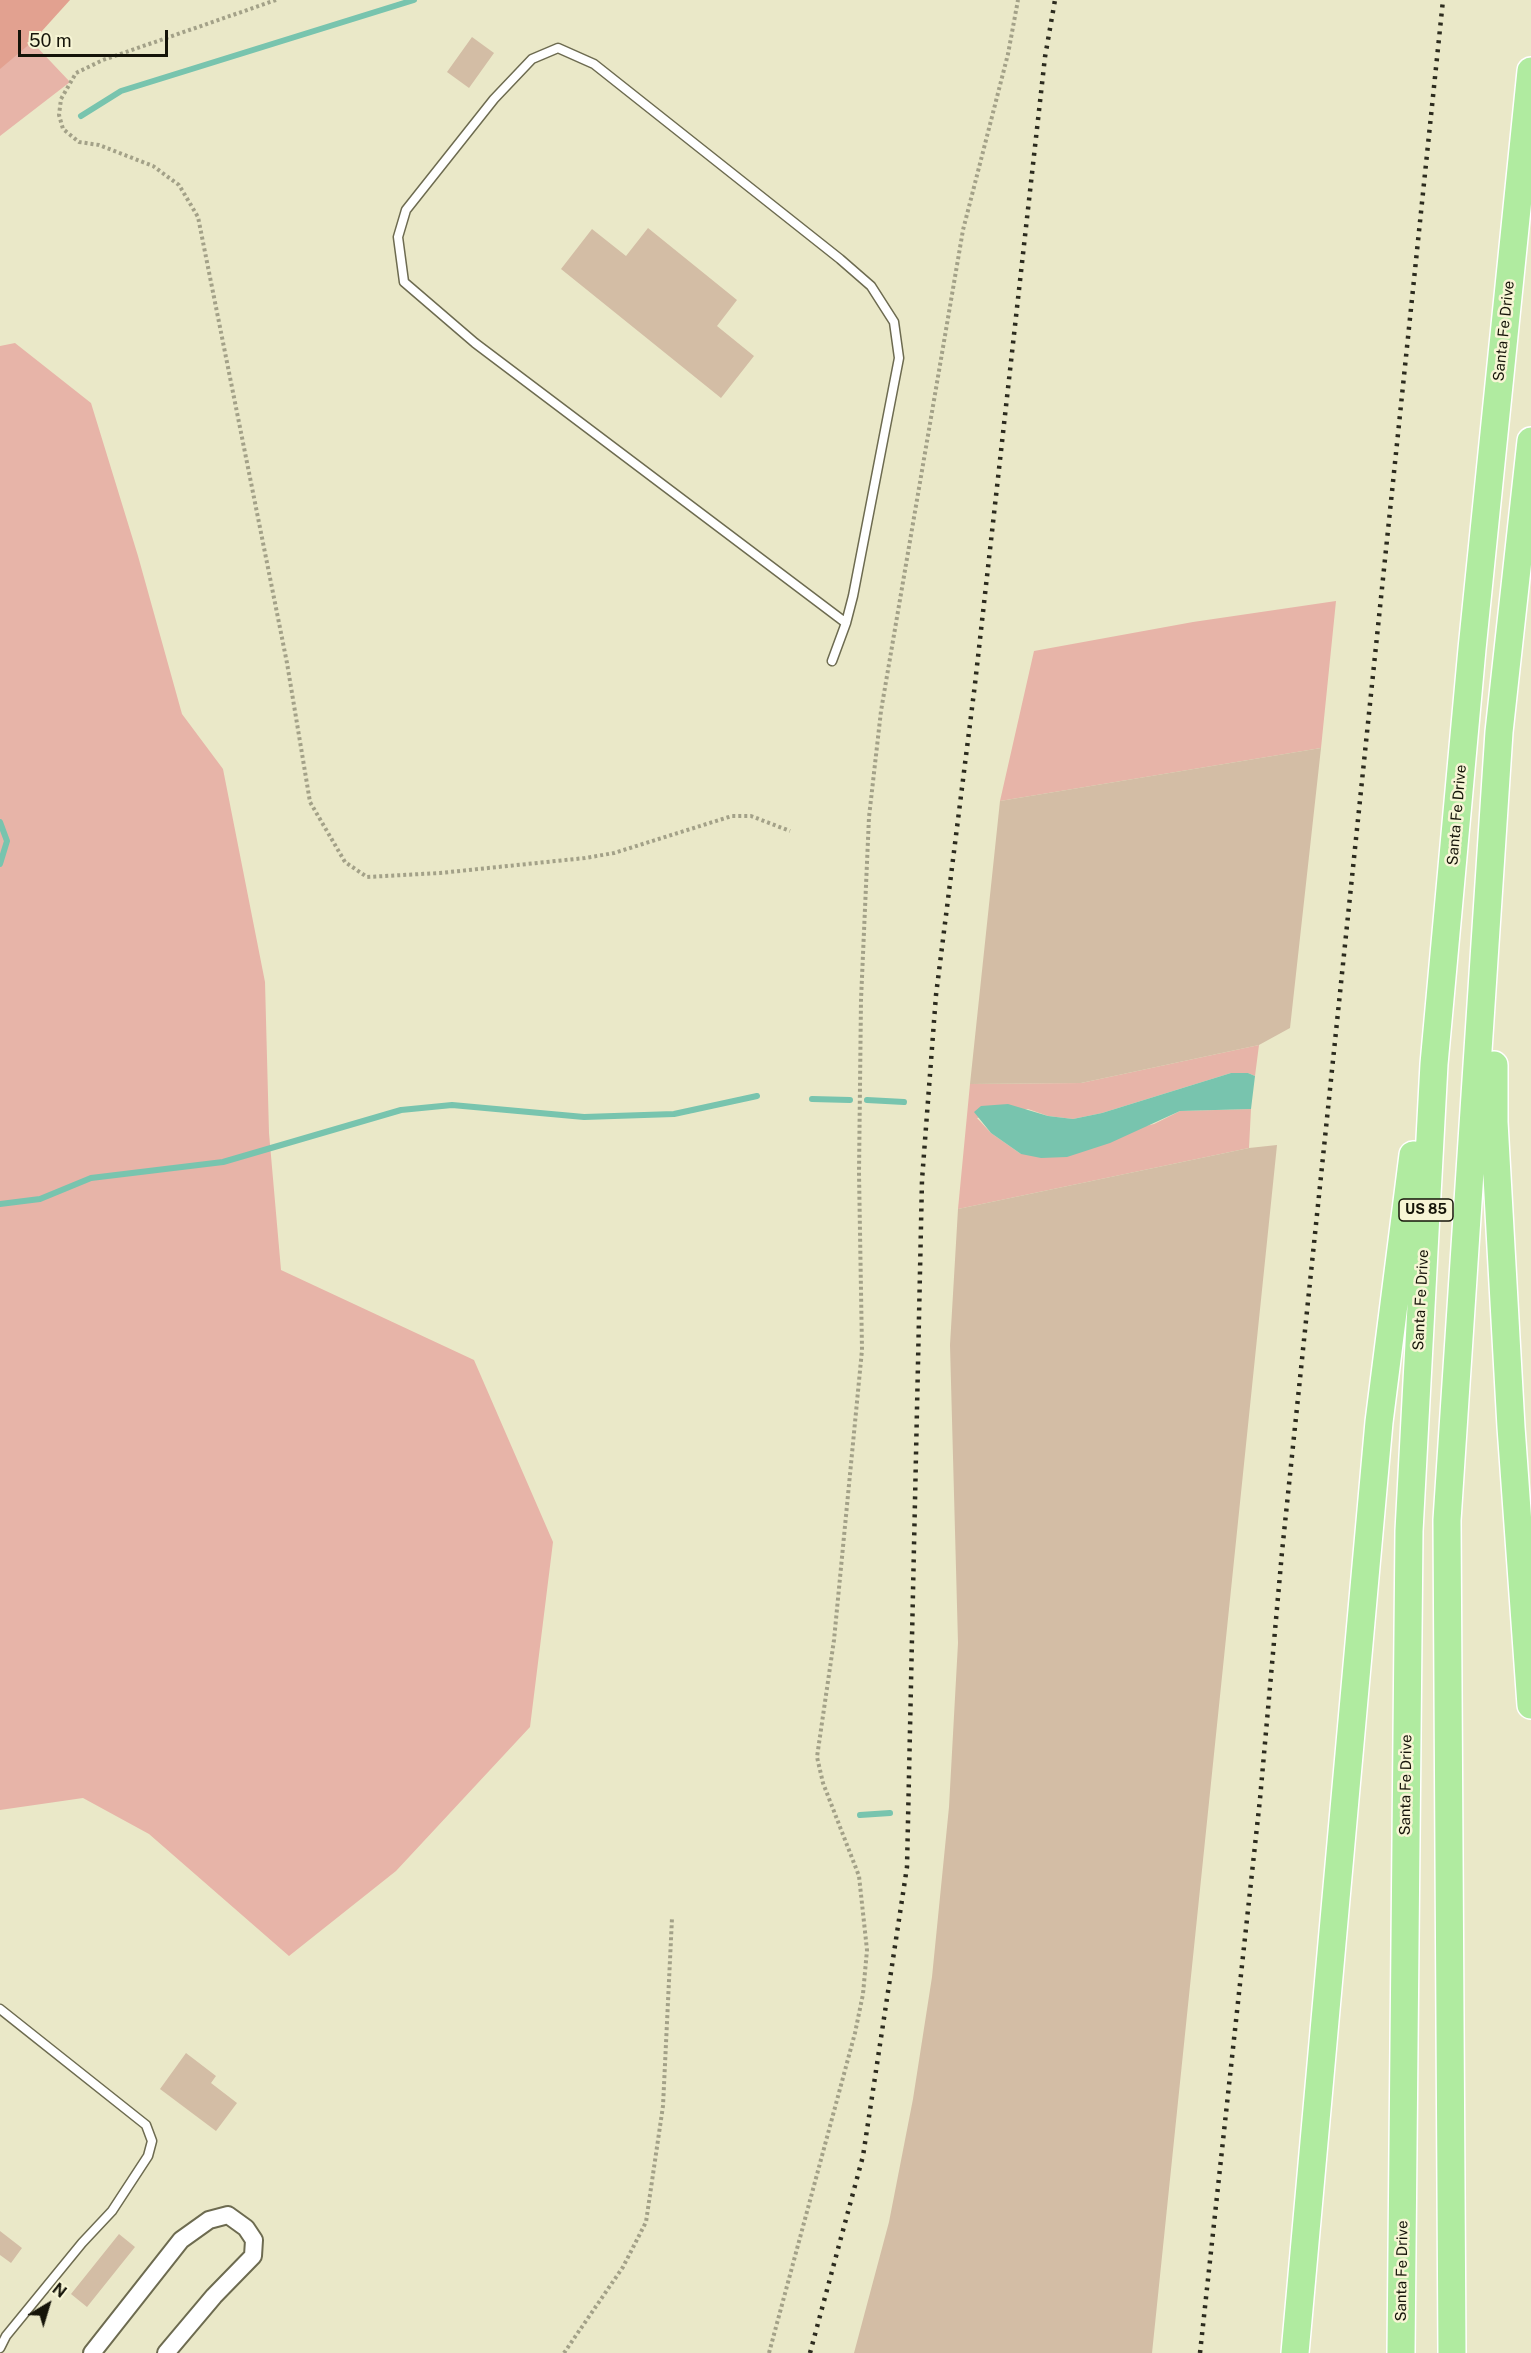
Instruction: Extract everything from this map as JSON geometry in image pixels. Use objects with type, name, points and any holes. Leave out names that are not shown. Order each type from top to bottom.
[{"type":"highway","name":"Santa Fe Drive","points":[[1401,2353],[1409,1531],[1434,1064],[1476,613],[1531,71]]},
{"type":"highway","name":"US 85","points":[[1452,2353],[1447,1520],[1499,732],[1531,441]]},
{"type":"highway","points":[[1499,732],[1495,878],[1494,1122],[1531,1705]]},
{"type":"highway","points":[[1295,2353],[1379,1422],[1422,1087],[1443,961]]},
{"type":"street","points":[[92,2353],[181,2240],[209,2220],[228,2215],[246,2228],[254,2240],[253,2256],[213,2296],[166,2353]]},
{"type":"lane","points":[[832,661],[846,622],[853,596],[899,358],[894,322],[871,286],[840,259],[594,64],[558,48],[532,59],[494,99],[406,210],[398,237],[404,282],[475,343],[846,622]]},
{"type":"lane","points":[[0,2009],[146,2125],[152,2141],[148,2156],[112,2211],[82,2242],[6,2336],[1,2351]]},
{"type":"path","points":[[276,0],[104,60],[76,73],[62,99],[59,115],[63,129],[79,142],[99,145],[153,165],[179,185],[198,217],[287,663],[310,802],[345,862],[367,877],[440,873],[585,858],[614,853],[732,816],[751,816],[790,831]]},
{"type":"path","points":[[769,2353],[855,2033],[863,1994],[867,1950],[860,1876],[823,1783],[817,1756],[834,1640],[862,1350],[859,1173],[861,1000],[869,817],[882,711],[963,230],[1008,54],[1018,0]]},
{"type":"path","points":[[564,2353],[622,2267],[646,2222],[663,2106],[672,1918]]},
{"type":"shaded area","points":[[0,0],[70,0],[32,42],[0,69]]},
{"type":"shaded area","points":[[0,8],[70,82],[0,136]]},
{"type":"shaded area","points":[[15,343],[91,403],[138,556],[182,714],[223,769],[265,982],[269,1133],[281,1270],[474,1360],[553,1542],[530,1727],[396,1871],[289,1956],[149,1834],[83,1798],[0,1810],[0,346]]},
{"type":"shaded area","points":[[1336,601],[1321,748],[1000,801],[1034,651],[1193,622]]},
{"type":"shaded area","points":[[1259,1045],[1255,1076],[1248,1073],[1231,1073],[1102,1113],[1073,1119],[1048,1116],[1028,1109],[977,1118],[991,1133],[1021,1154],[1154,1124],[1180,1111],[1251,1109],[1249,1148],[958,1209],[970,1084],[1081,1083]]},
{"type":"water","points":[[1231,1073],[1248,1073],[1255,1076],[1251,1109],[1180,1111],[1110,1143],[1067,1157],[1041,1158],[1021,1154],[991,1133],[974,1112],[981,1106],[1008,1104],[1048,1116],[1073,1119],[1102,1113]]},
{"type":"building","points":[[472,37],[494,53],[469,88],[447,72]]},
{"type":"building","points":[[648,228],[737,300],[717,326],[754,356],[721,398],[561,269],[592,229],[626,256]]},
{"type":"building","points":[[1321,748],[1290,1028],[1259,1045],[1081,1083],[970,1084],[1000,801]]},
{"type":"building","points":[[1277,1145],[1152,2353],[854,2353],[889,2222],[913,2099],[932,1977],[949,1807],[958,1643],[950,1345],[958,1209],[1249,1148]]},
{"type":"building","points":[[186,2053],[216,2076],[211,2083],[237,2103],[216,2131],[160,2089]]},
{"type":"building","points":[[0,2231],[22,2248],[11,2263],[0,2255]]},
{"type":"building","points":[[119,2234],[135,2247],[87,2307],[71,2294]]},
{"type":"waterway","points":[[81,116],[121,91],[414,0]]},
{"type":"waterway","points":[[0,822],[7,841],[0,864]]},
{"type":"waterway","points":[[0,1204],[40,1199],[91,1178],[223,1162],[401,1110],[452,1105],[584,1117],[674,1114],[757,1096]]},
{"type":"waterway","points":[[812,1099],[850,1100]]},
{"type":"waterway","points":[[867,1100],[904,1102]]},
{"type":"waterway","points":[[860,1815],[890,1813]]},
{"type":"railway","points":[[810,2353],[863,2156],[907,1867],[922,1180],[936,995],[975,684],[1045,57],[1055,0]]},
{"type":"railway","points":[[1200,2353],[1260,1799],[1282,1552],[1443,0]]}]
